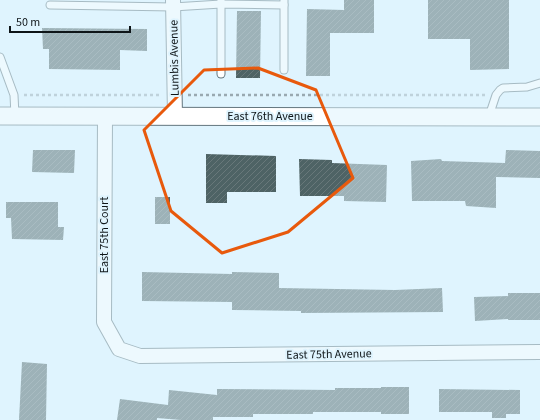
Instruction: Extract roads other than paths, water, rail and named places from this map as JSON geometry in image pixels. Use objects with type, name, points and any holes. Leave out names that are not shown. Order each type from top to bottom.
[{"type":"street","name":"Lumbis Avenue","points":[[173,4],[175,116]]},
{"type":"street","name":"East 76th Avenue","points":[[8,116],[540,117]]},
{"type":"street","name":"East 75th Court","points":[[105,116],[104,322],[119,350]]},
{"type":"street","name":"East 75th Avenue","points":[[119,350],[140,356],[540,352]]},
{"type":"lane","points":[[221,2],[221,74]]},
{"type":"lane","points":[[50,5],[221,2],[284,3],[284,70]]},
{"type":"lane","points":[[0,57],[14,95],[8,116]]},
{"type":"lane","points":[[489,116],[496,95],[503,88],[526,87],[540,82]]}]
